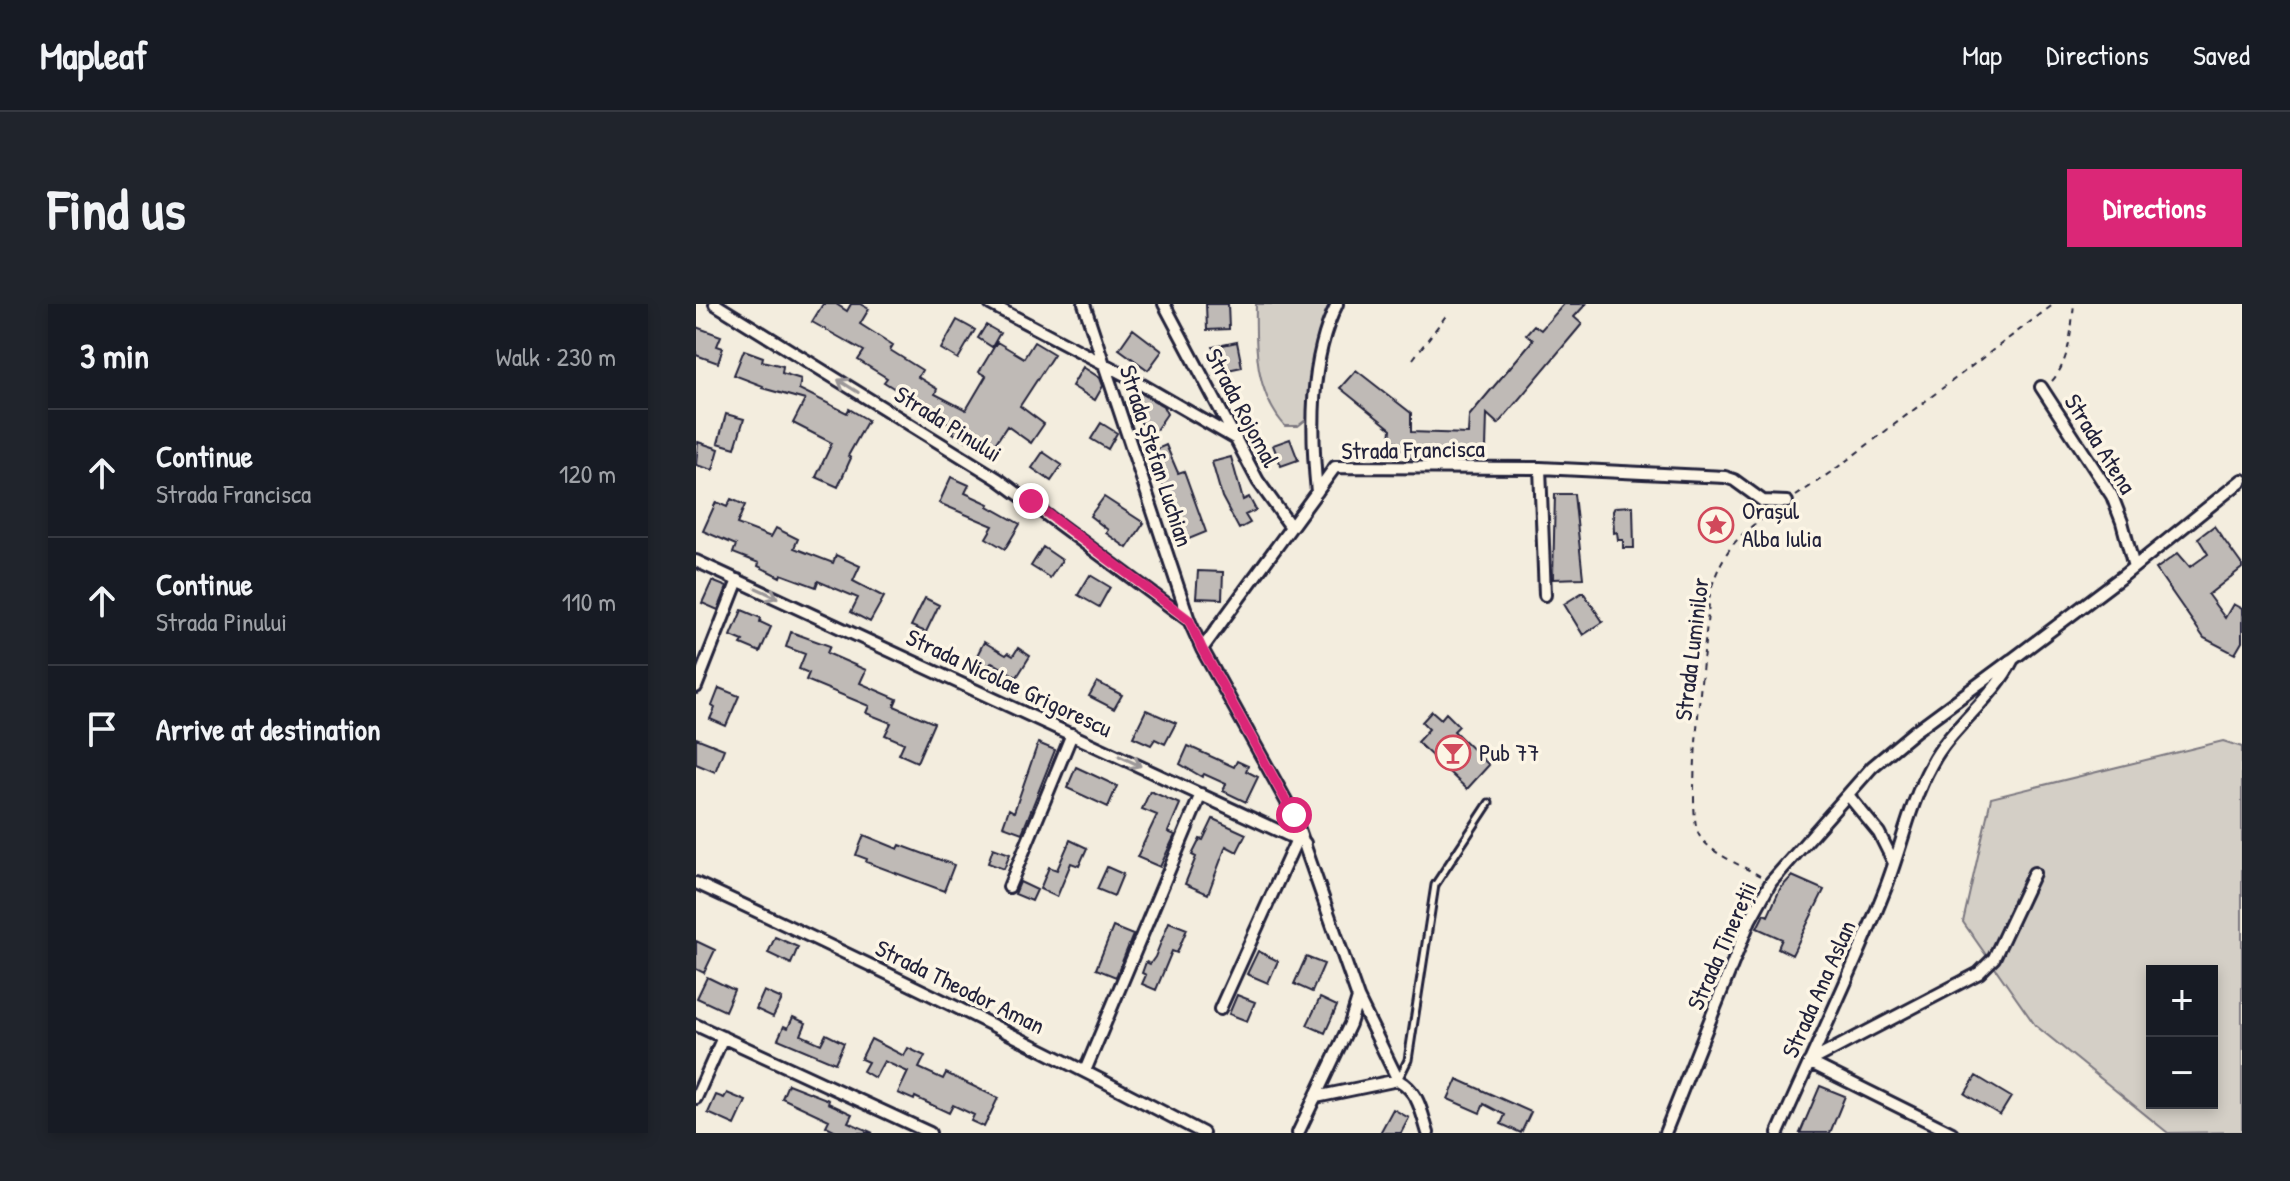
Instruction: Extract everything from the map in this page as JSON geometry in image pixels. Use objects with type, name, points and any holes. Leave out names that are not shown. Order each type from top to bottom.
[{"type":"street","name":"Strada Pinului","points":[[715,304],[998,479],[1189,620]]},
{"type":"street","points":[[990,304],[1236,439]]},
{"type":"street","name":"Strada Ștefan Luchian","points":[[1084,304],[1189,620]]},
{"type":"street","name":"Strada Rojomal","points":[[1164,304],[1258,481],[1291,527]]},
{"type":"street","points":[[1317,492],[1313,458],[1314,401],[1324,337],[1337,304]]},
{"type":"street","name":"Strada Atena","points":[[2041,387],[2112,496],[2134,567]]},
{"type":"street","name":"Strada Francisca","points":[[1202,649],[1335,467],[1540,468]]},
{"type":"street","points":[[1545,595],[1540,468],[1725,477],[1763,501],[1787,502]]},
{"type":"street","name":"Strada Ana Aslan","points":[[1848,795],[1893,748],[2134,567],[2242,480]]},
{"type":"street","name":"Strada Nicolae Grigorescu","points":[[696,561],[1301,841]]},
{"type":"street","points":[[696,687],[738,580]]},
{"type":"street","points":[[1189,620],[1202,649],[1283,793],[1358,998],[1398,1080],[1418,1098],[1428,1133]]},
{"type":"street","name":"Strada Ana Aslan","points":[[1778,1133],[1884,892],[1905,826],[1937,754],[1946,740],[2002,680],[2013,659]]},
{"type":"street","points":[[1009,887],[1072,734]]},
{"type":"street","points":[[1085,1071],[1201,794]]},
{"type":"street","points":[[1848,795],[1879,833],[1893,861]]},
{"type":"street","name":"Strada Tinereții","points":[[1665,1133],[1750,920],[1771,882],[1848,795]]},
{"type":"street","points":[[1220,1009],[1301,841]]},
{"type":"street","points":[[1809,1062],[1979,973],[1994,958],[2034,873]]},
{"type":"street","name":"Strada Theodor Aman","points":[[696,883],[1085,1071],[1203,1133]]},
{"type":"street","points":[[1298,1133],[1350,1024],[1358,998]]},
{"type":"street","points":[[696,1025],[930,1133]]},
{"type":"street","points":[[696,1098],[723,1037]]},
{"type":"street","points":[[1809,1062],[1952,1133]]},
{"type":"street","points":[[1316,1097],[1398,1080]]},
{"type":"lane","points":[[1398,1080],[1408,1060],[1435,885],[1489,803]]},
{"type":"path","name":"Strada Luminilor","points":[[1771,882],[1713,849],[1699,836],[1693,798],[1710,592],[1718,566],[1740,534],[1834,470],[2054,304]]},
{"type":"path","name":"Strada Atena","points":[[2041,387],[2055,379],[2062,366],[2074,304]]},
{"type":"path","points":[[1413,359],[1448,313]]},
{"type":"shaded area","points":[[1256,304],[1342,304],[1329,333],[1307,419],[1298,426],[1285,426],[1275,413],[1262,384],[1257,353]]},
{"type":"shaded area","points":[[2223,741],[2242,747],[2242,1132],[2168,1133],[2035,1025],[1963,922],[1991,798]]},
{"type":"building","points":[[823,304],[836,304],[847,311],[851,304],[860,304],[869,309],[860,324],[893,345],[890,350],[922,370],[918,377],[937,389],[935,394],[966,410],[986,376],[979,372],[997,342],[1024,358],[1034,342],[1054,354],[1020,406],[1044,424],[1031,443],[1007,426],[989,453],[953,433],[956,427],[939,418],[942,414],[884,382],[887,378],[858,360],[864,351],[812,322]]},
{"type":"building","points":[[1206,304],[1228,304],[1229,329],[1207,330]]},
{"type":"building","points":[[1564,304],[1586,304],[1574,317],[1582,324],[1498,424],[1487,414],[1486,449],[1473,449],[1472,460],[1406,458],[1407,450],[1395,449],[1396,441],[1390,441],[1391,429],[1340,388],[1356,370],[1411,413],[1411,432],[1468,434],[1469,416],[1533,340],[1526,334],[1534,325],[1541,330]]},
{"type":"building","points":[[957,320],[975,330],[958,359],[941,349]]},
{"type":"building","points":[[986,325],[1000,333],[992,347],[978,338]]},
{"type":"building","points":[[696,327],[721,336],[717,346],[723,348],[718,363],[696,355]]},
{"type":"building","points":[[1133,329],[1162,351],[1148,370],[1119,349]]},
{"type":"building","points":[[1237,342],[1242,367],[1218,372],[1213,347]]},
{"type":"building","points":[[744,350],[763,357],[762,361],[783,366],[782,373],[801,379],[799,389],[868,420],[848,456],[851,458],[838,487],[816,477],[832,443],[793,423],[805,400],[762,388],[734,375]]},
{"type":"building","points":[[1083,367],[1100,378],[1103,386],[1095,400],[1072,386]]},
{"type":"building","points":[[1137,391],[1163,406],[1167,414],[1156,430],[1145,434],[1131,393]]},
{"type":"building","points":[[726,414],[744,419],[735,448],[718,443]]},
{"type":"building","points":[[1101,423],[1117,433],[1108,449],[1091,439]]},
{"type":"building","points":[[1290,439],[1298,460],[1281,466],[1273,445]]},
{"type":"building","points":[[698,442],[719,449],[713,470],[696,465]]},
{"type":"building","points":[[1166,445],[1178,473],[1184,471],[1206,532],[1184,541],[1150,452]]},
{"type":"building","points":[[1043,452],[1062,465],[1051,481],[1032,468]]},
{"type":"building","points":[[1231,457],[1243,500],[1249,497],[1256,510],[1245,515],[1250,523],[1239,529],[1222,497],[1212,462]]},
{"type":"building","points":[[951,477],[969,485],[965,493],[1020,524],[1005,549],[986,538],[993,526],[939,503]]},
{"type":"building","points":[[1555,494],[1574,494],[1583,578],[1553,579]]},
{"type":"building","points":[[1104,497],[1144,523],[1127,548],[1090,516]]},
{"type":"building","points":[[731,499],[745,505],[737,524],[771,537],[776,528],[798,539],[794,548],[833,563],[836,555],[860,566],[853,581],[884,597],[870,622],[851,612],[858,598],[818,581],[816,587],[781,574],[780,577],[758,566],[759,563],[733,553],[736,545],[703,531],[716,502],[727,507]]},
{"type":"building","points":[[1633,506],[1634,548],[1623,548],[1623,540],[1618,540],[1617,532],[1614,533],[1613,511],[1615,507]]},
{"type":"building","points":[[2214,526],[2242,565],[2208,595],[2225,618],[2233,604],[2242,609],[2242,642],[2235,654],[2204,638],[2156,569],[2178,553],[2190,567],[2208,554],[2198,538]]},
{"type":"building","points":[[1043,547],[1062,560],[1050,578],[1031,566]]},
{"type":"building","points":[[1198,571],[1223,572],[1222,599],[1196,598]]},
{"type":"building","points":[[1090,575],[1110,587],[1099,607],[1078,595]]},
{"type":"building","points":[[712,581],[727,587],[718,610],[702,603]]},
{"type":"building","points":[[1583,592],[1603,622],[1583,635],[1564,604]]},
{"type":"building","points":[[925,598],[939,605],[926,632],[911,626]]},
{"type":"building","points":[[742,610],[761,618],[760,622],[771,627],[760,652],[731,636]]},
{"type":"building","points":[[791,632],[830,646],[827,653],[866,670],[860,683],[897,699],[894,706],[934,723],[917,762],[899,754],[904,743],[885,735],[891,723],[866,713],[869,706],[806,680],[809,673],[799,669],[805,654],[786,647]]},
{"type":"building","points":[[984,642],[1006,655],[1013,656],[1018,648],[1030,656],[1017,677],[992,662],[989,666],[975,659]]},
{"type":"building","points":[[1097,682],[1122,695],[1114,709],[1089,696]]},
{"type":"building","points":[[719,688],[739,696],[726,726],[710,719]]},
{"type":"building","points":[[1146,710],[1176,723],[1165,744],[1155,739],[1151,745],[1133,737]]},
{"type":"building","name":"Pub 77","points":[[1432,711],[1441,719],[1446,713],[1459,726],[1454,731],[1489,765],[1467,789],[1417,742],[1429,729],[1422,722]]},
{"type":"building","points":[[696,738],[724,749],[715,772],[696,764]]},
{"type":"building","points":[[1038,743],[1055,750],[1022,833],[1003,826],[1009,809],[1014,812]]},
{"type":"building","points":[[1188,746],[1234,767],[1237,761],[1248,766],[1246,771],[1258,777],[1246,802],[1223,791],[1226,784],[1204,774],[1202,777],[1180,764]]},
{"type":"building","points":[[1076,767],[1117,786],[1108,807],[1067,788]]},
{"type":"building","points":[[1150,791],[1180,804],[1168,832],[1175,835],[1160,867],[1137,857],[1157,815],[1142,809]]},
{"type":"building","points":[[1213,819],[1246,834],[1237,852],[1226,846],[1208,894],[1185,884],[1196,857],[1192,855]]},
{"type":"building","points":[[864,835],[898,849],[900,845],[954,865],[944,891],[866,862],[867,859],[856,855]]},
{"type":"building","points":[[1070,840],[1087,848],[1079,866],[1071,863],[1057,897],[1040,889],[1049,867],[1057,870]]},
{"type":"building","points":[[993,848],[1010,854],[1004,869],[988,863]]},
{"type":"building","points":[[1107,867],[1123,874],[1114,896],[1097,889]]},
{"type":"building","points":[[1792,876],[1824,890],[1792,955],[1778,948],[1782,939],[1757,928],[1764,914],[1768,916],[1780,889]]},
{"type":"building","points":[[1020,882],[1037,890],[1032,901],[1015,894]]},
{"type":"building","points":[[1169,922],[1187,929],[1177,953],[1172,951],[1156,990],[1142,984],[1146,975],[1142,973],[1146,962],[1150,964],[1155,957]]},
{"type":"building","points":[[1113,927],[1133,935],[1116,977],[1096,969]]},
{"type":"building","points":[[775,937],[798,947],[791,964],[768,953]]},
{"type":"building","points":[[696,941],[715,950],[704,973],[696,969]]},
{"type":"building","points":[[1258,951],[1278,961],[1268,983],[1247,974]]},
{"type":"building","points":[[1306,957],[1324,964],[1312,992],[1294,984]]},
{"type":"building","points":[[707,977],[734,990],[725,1011],[697,998]]},
{"type":"building","points":[[764,991],[782,999],[773,1017],[756,1009]]},
{"type":"building","points":[[1237,995],[1255,1002],[1247,1021],[1229,1014]]},
{"type":"building","points":[[1320,998],[1337,1006],[1325,1033],[1307,1025]]},
{"type":"building","points":[[793,1017],[806,1023],[801,1035],[821,1044],[826,1034],[844,1043],[835,1063],[778,1039]]},
{"type":"building","points":[[871,1039],[904,1056],[908,1048],[925,1056],[919,1068],[943,1079],[946,1073],[998,1098],[984,1127],[971,1121],[974,1115],[953,1105],[949,1113],[915,1097],[914,1100],[898,1093],[908,1072],[884,1061],[875,1078],[863,1071],[868,1062],[861,1059]]},
{"type":"building","points":[[1976,1076],[2011,1097],[2000,1115],[1965,1094]]},
{"type":"building","points":[[1457,1079],[1531,1112],[1521,1133],[1501,1124],[1505,1115],[1484,1104],[1480,1113],[1448,1099]]},
{"type":"building","points":[[788,1084],[829,1100],[828,1103],[852,1114],[848,1122],[873,1133],[840,1133],[826,1126],[829,1120],[782,1098]]},
{"type":"building","points":[[1820,1086],[1845,1096],[1830,1133],[1800,1133]]},
{"type":"building","points":[[727,1093],[746,1101],[735,1125],[708,1113],[716,1095],[724,1098]]},
{"type":"building","points":[[1393,1109],[1409,1118],[1401,1133],[1380,1133]]},
{"type":"place","name":"Orașul Alba Iulia","points":[[1716,525]]},
{"type":"place","name":"Pub 77","points":[[1453,753]]},
{"type":"route","points":[[1031,501],[1189,620],[1294,815]]}]
